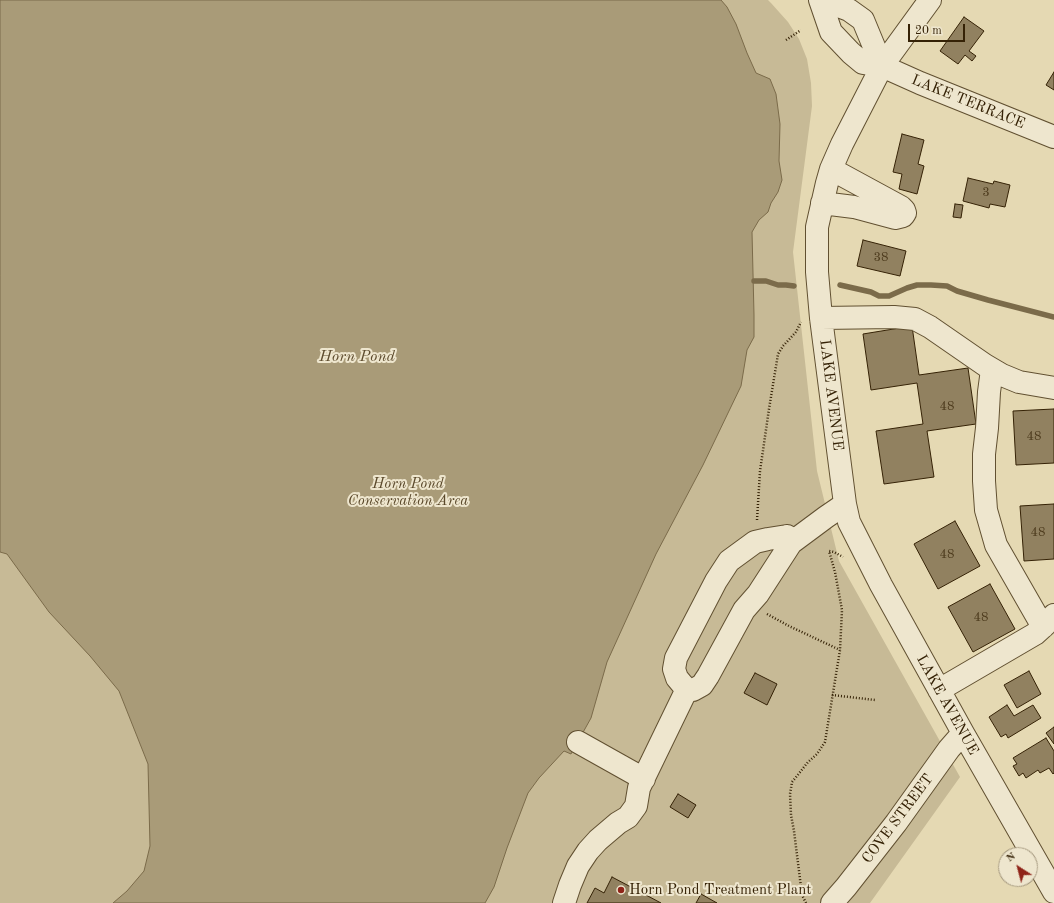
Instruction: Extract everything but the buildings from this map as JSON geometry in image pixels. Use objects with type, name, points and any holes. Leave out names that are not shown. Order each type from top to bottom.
[{"type":"street","name":"LAKE TERRACE","points":[[821,0],[831,32],[863,63],[882,66],[920,83],[1054,137]]},
{"type":"street","points":[[821,0],[849,10],[863,20],[882,66]]},
{"type":"street","name":"LAKE AVENUE","points":[[930,0],[882,66],[842,144],[831,169],[817,226],[817,272],[811,319],[849,522],[938,690],[1054,892]]},
{"type":"street","points":[[822,203],[854,207],[895,218],[903,216],[905,213],[901,206],[831,169]]},
{"type":"street","points":[[811,319],[894,317],[915,319],[930,326],[993,371],[1019,382],[1054,388]]},
{"type":"street","points":[[938,690],[1031,636],[1048,621],[996,545],[986,510],[984,454],[989,392],[993,371]]},
{"type":"street","points":[[791,543],[787,536],[768,538],[755,542],[729,561],[716,581],[676,658],[674,669],[677,678],[688,689],[693,690],[702,685],[744,610],[758,594],[791,543],[845,504]]},
{"type":"street","points":[[564,903],[578,866],[588,851],[598,840],[618,823],[628,817],[636,806],[640,788],[644,779],[688,689]]},
{"type":"street","name":"COVE STREET","points":[[832,903],[896,822],[962,733]]},
{"type":"street","points":[[578,742],[644,779]]},
{"type":"path","points":[[786,40],[801,30]]},
{"type":"path","points":[[755,542],[760,470],[768,408],[778,354],[796,332],[811,319]]},
{"type":"path","points":[[806,903],[802,895],[791,815],[790,794],[792,782],[808,762],[817,754],[825,742],[840,650],[842,610],[830,551],[846,560]]},
{"type":"path","points":[[758,594],[762,610],[771,617],[840,650]]},
{"type":"path","points":[[832,695],[875,700]]},
{"type":"green space","name":"Horn Pond","points":[[0,0],[768,0],[771,3],[788,22],[799,39],[807,59],[811,83],[812,106],[793,252],[817,471],[839,561],[960,777],[870,903],[0,903]]},
{"type":"water","name":"Horn Pond","points":[[0,0],[721,0],[727,7],[736,24],[756,73],[770,79],[776,94],[780,124],[779,161],[782,180],[768,212],[759,220],[752,232],[754,337],[747,350],[741,386],[703,465],[656,554],[607,662],[591,718],[571,754],[564,751],[539,778],[528,793],[494,887],[485,903],[113,903],[127,891],[144,871],[150,846],[148,764],[119,691],[90,656],[49,612],[7,554],[0,552]]},
{"type":"waterway","points":[[754,281],[766,281],[778,285],[794,286]]},
{"type":"waterway","points":[[840,285],[871,292],[879,296],[889,296],[917,285],[947,286],[957,291],[988,300],[1054,317]]},
{"type":"place","name":"Horn Pond Treatment Plant","points":[[621,890]]},
{"type":"park label","name":"Horn Pond Conservation Area","points":[[408,492]]}]
